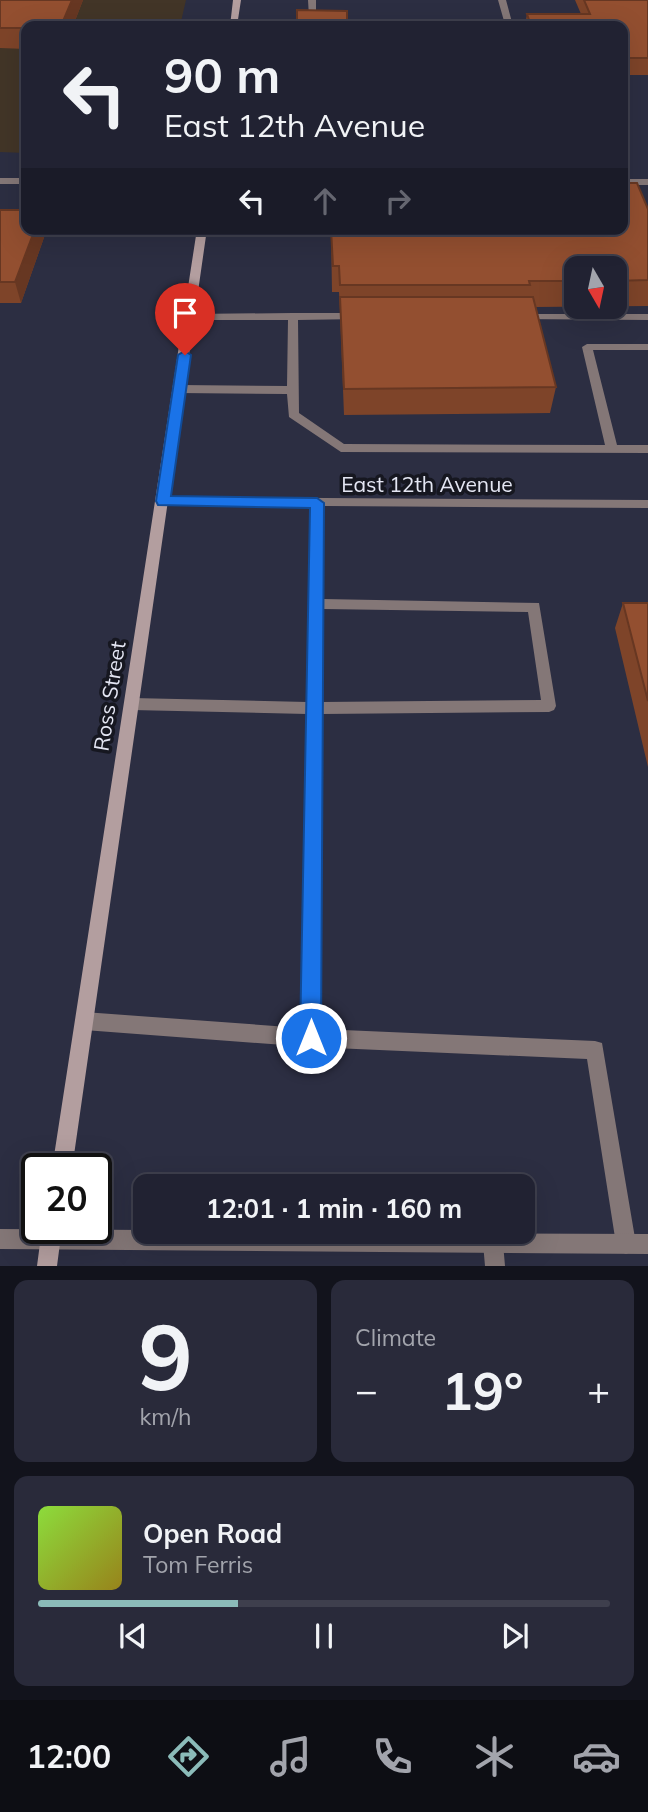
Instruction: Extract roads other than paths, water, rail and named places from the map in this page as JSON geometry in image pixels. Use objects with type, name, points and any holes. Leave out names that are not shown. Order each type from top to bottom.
[{"type":"main road","points":[[235,21],[237,0]]},
{"type":"main road","name":"Ross Street","points":[[64,1153],[201,235]]},
{"type":"main road","points":[[47,1266],[50,1244]]},
{"type":"street","points":[[312,0],[312,15],[329,20],[365,21]]},
{"type":"street","points":[[502,0],[507,21]]},
{"type":"street","points":[[0,181],[21,181]]},
{"type":"street","points":[[628,182],[648,182]]},
{"type":"street","points":[[293,316],[293,414],[341,448],[648,449]]},
{"type":"street","points":[[191,317],[375,316]]},
{"type":"street","points":[[512,317],[648,317]]},
{"type":"street","points":[[612,449],[587,347],[648,347]]},
{"type":"street","points":[[179,389],[293,390]]},
{"type":"street","name":"East 12th Avenue","points":[[163,501],[648,504]]},
{"type":"street","points":[[311,1038],[317,503]]},
{"type":"street","points":[[132,704],[313,708],[550,706],[534,607],[316,604]]},
{"type":"street","points":[[84,1021],[311,1038],[595,1050],[626,1244]]},
{"type":"street","points":[[112,1235],[133,1236]]},
{"type":"street","points":[[0,1239],[21,1237]]},
{"type":"street","points":[[535,1243],[648,1244]]},
{"type":"street","points":[[493,1244],[495,1266]]}]
